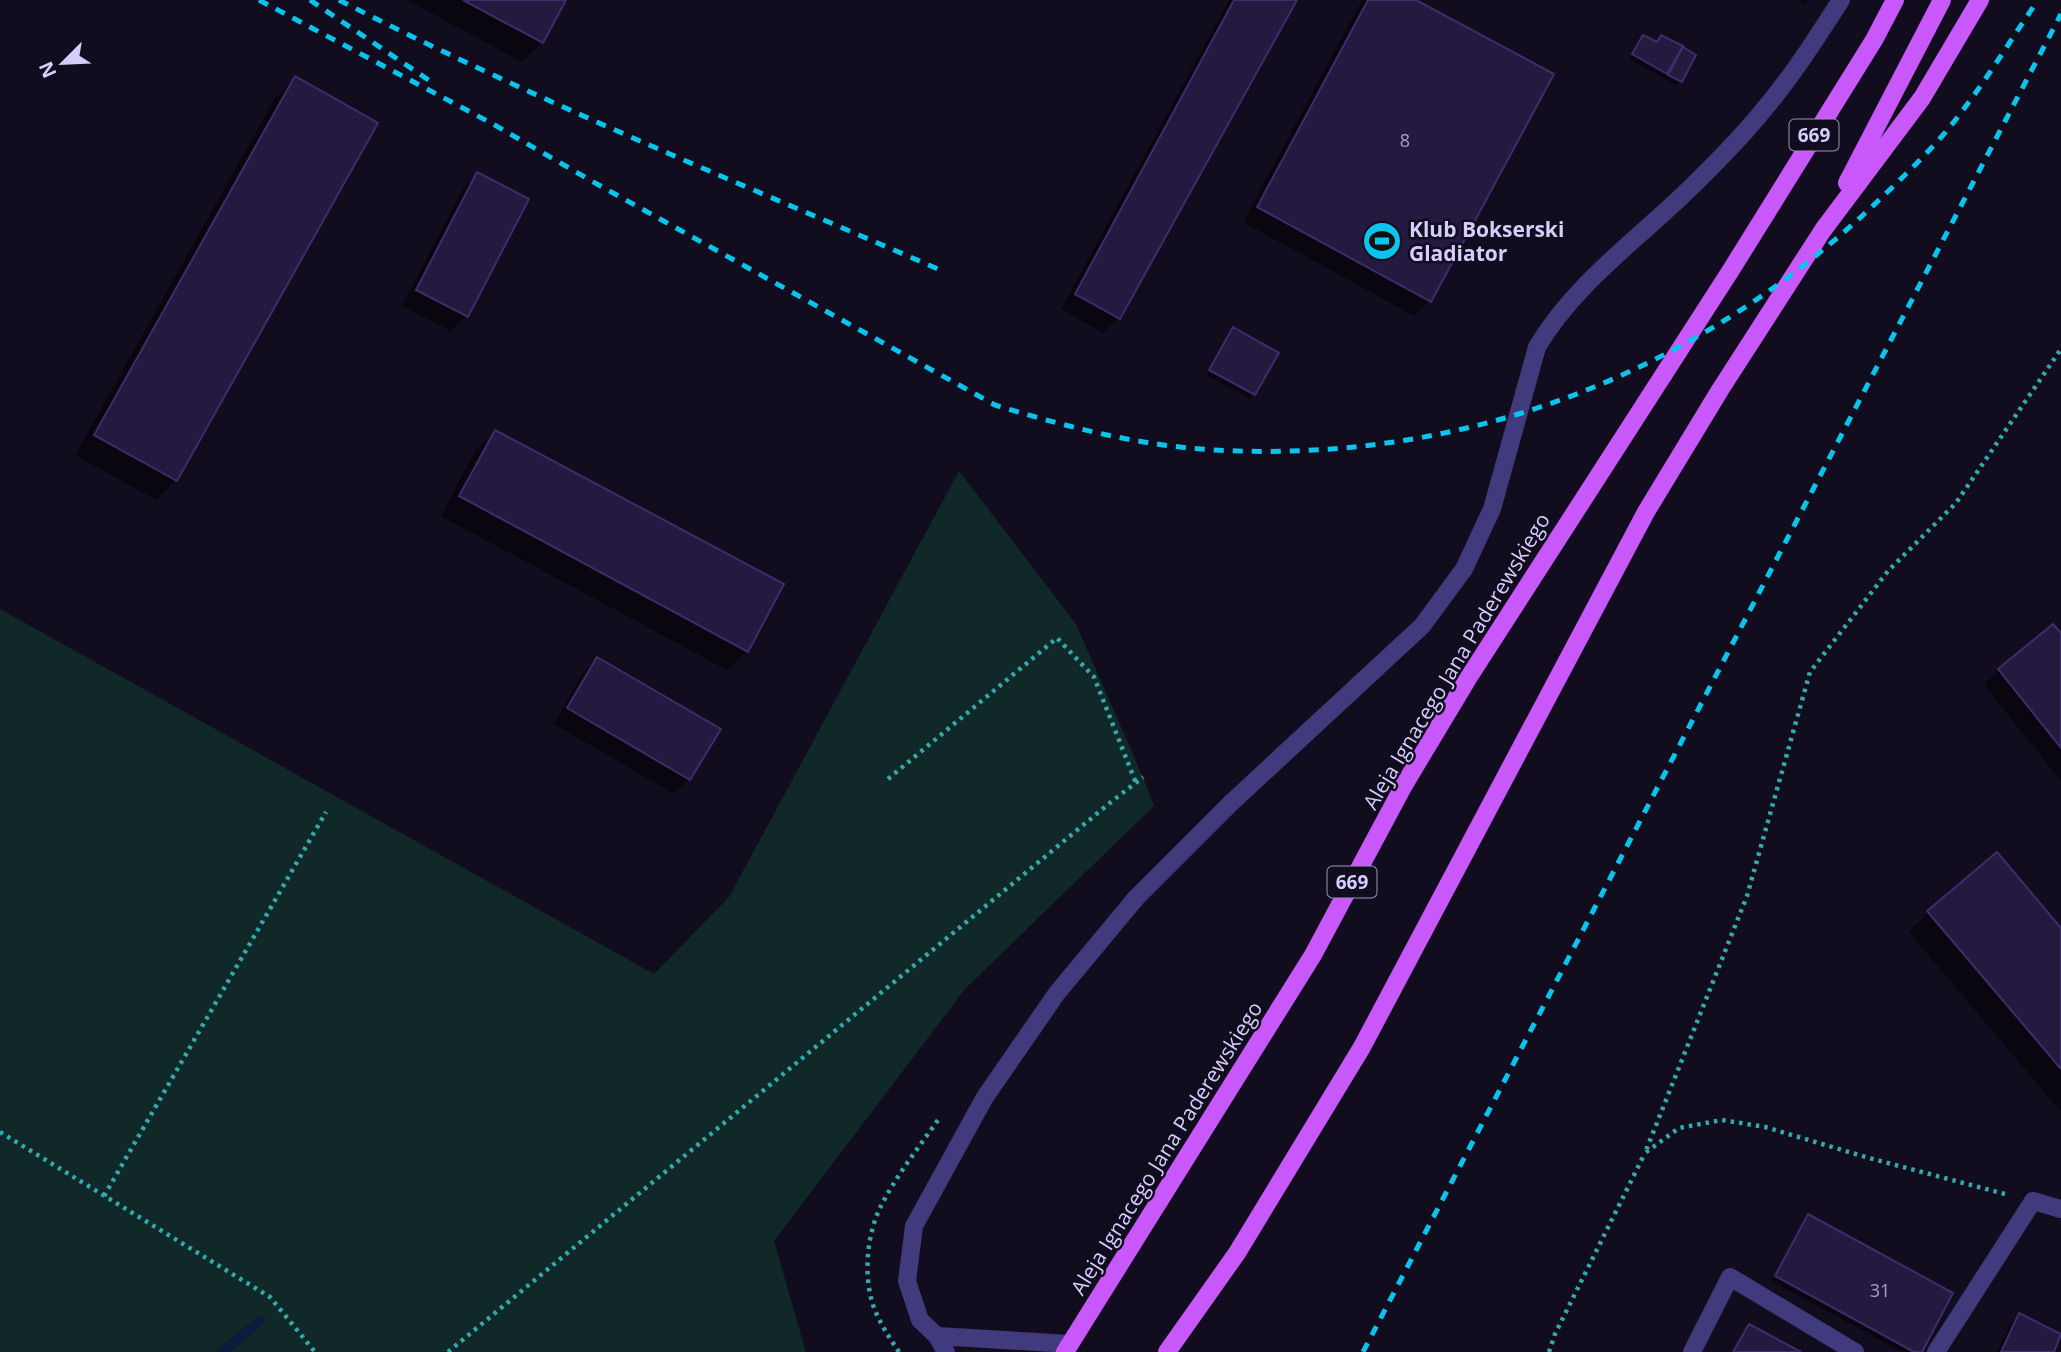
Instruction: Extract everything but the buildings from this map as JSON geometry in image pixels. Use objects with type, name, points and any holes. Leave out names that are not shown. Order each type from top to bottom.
[{"type":"main road","name":"Aleja Ignacego Jana Paderewskiego","points":[[1068,1348],[1313,955],[1404,785],[1467,680],[1731,270],[1874,40],[1895,0]]},
{"type":"main road","points":[[1823,230],[1942,0]]},
{"type":"main road","points":[[1167,1352],[1237,1254],[1362,1047],[1646,512],[1720,390],[1823,230],[1922,98],[1980,0]]},
{"type":"lane","points":[[1068,1348],[941,1344],[920,1320],[907,1281],[914,1226],[985,1097],[1057,993],[1136,898],[1231,803],[1422,626],[1464,569],[1492,509],[1537,346],[1551,324],[1591,280],[1721,157],[1762,112],[1810,50],[1841,0]]},
{"type":"lane","points":[[1936,1352],[2033,1201],[2061,1209]]},
{"type":"lane","points":[[1692,1352],[1730,1277],[1856,1352]]},
{"type":"path","points":[[1549,1352],[1555,1334],[1645,1153],[1747,896],[1810,672],[1888,571],[1955,503],[2061,349]]},
{"type":"path","points":[[888,779],[1057,638],[1094,677],[1136,783]]},
{"type":"path","points":[[448,1352],[1143,777]]},
{"type":"path","points":[[104,1195],[326,812]]},
{"type":"path","points":[[1645,1153],[1679,1128],[1722,1120],[1765,1127],[1869,1158],[2033,1201]]},
{"type":"path","points":[[0,1132],[270,1297],[314,1352]]},
{"type":"green space","points":[[959,471],[1076,624],[1154,806],[965,989],[774,1241],[806,1352],[0,1352],[0,609],[654,974],[729,897]]},
{"type":"waterway","points":[[222,1352],[260,1321]]},
{"type":"railway","points":[[259,0],[493,124],[995,405],[1131,440],[1215,450],[1308,450],[1399,441],[1488,423],[1574,395],[1656,359],[1735,314],[1809,261],[1879,200],[1920,160],[1969,103],[2038,0]]},
{"type":"railway","points":[[310,0],[430,81]]},
{"type":"railway","points":[[339,0],[488,73],[945,272]]},
{"type":"railway","points":[[1363,1352],[2061,14]]},
{"type":"place","name":"Klub Bokserski Gladiator","points":[[1382,241]]}]
